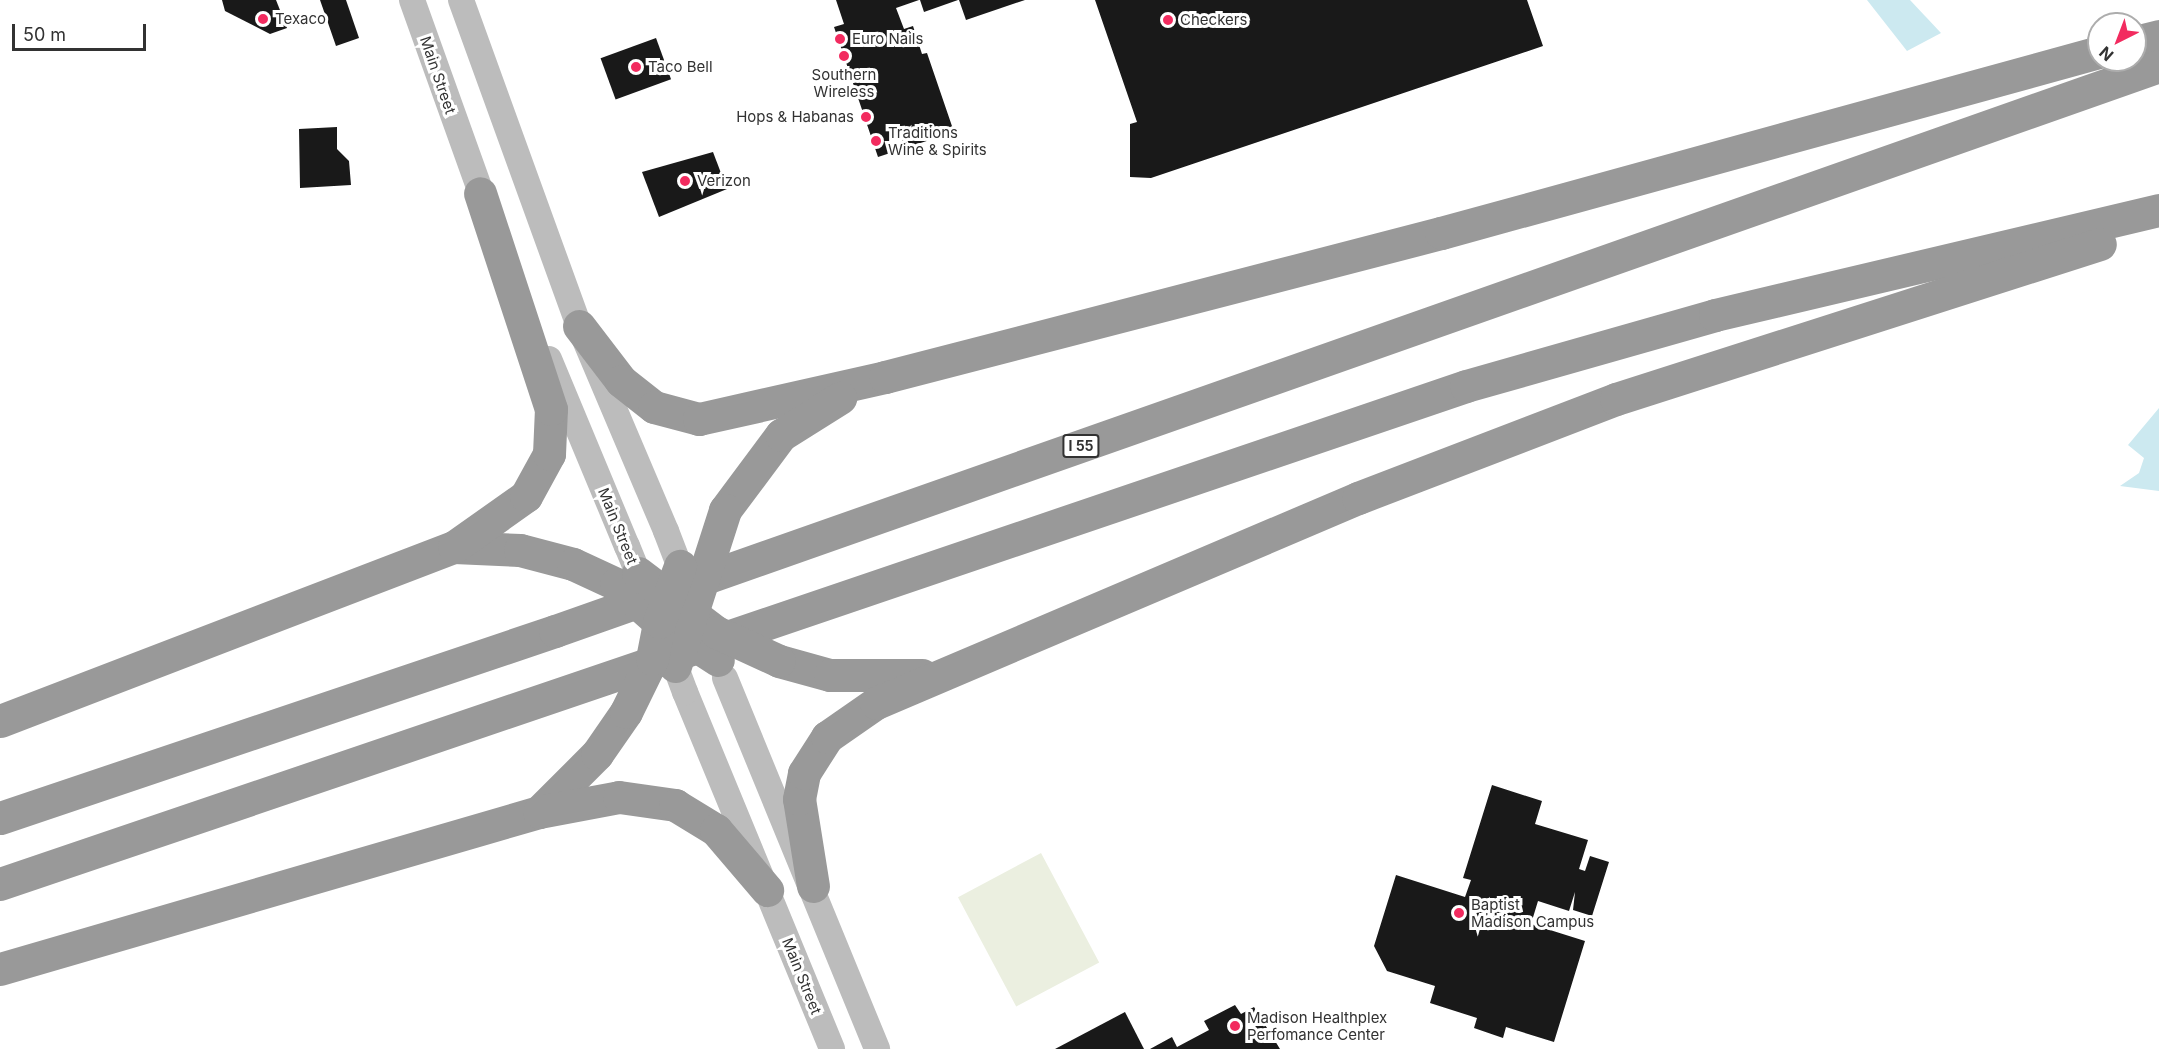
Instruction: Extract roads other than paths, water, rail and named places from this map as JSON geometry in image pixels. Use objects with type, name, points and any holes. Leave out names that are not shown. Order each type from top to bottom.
[{"type":"highway","points":[[579,326],[629,388],[654,407],[699,419],[885,377],[1441,233],[2087,55]]},
{"type":"highway","name":"I 55","points":[[0,818],[589,619],[2159,66]]},
{"type":"highway","points":[[0,721],[454,546],[526,496],[549,454],[551,409],[480,193]]},
{"type":"highway","points":[[0,884],[1466,386],[1715,315],[2159,210]]},
{"type":"highway","points":[[813,886],[799,799],[804,773],[827,737],[876,703],[1358,498],[1616,399],[2159,224]]},
{"type":"highway","points":[[539,813],[597,753],[626,712],[652,659],[678,638],[725,510],[781,435],[818,408],[885,377]]},
{"type":"highway","points":[[454,546],[520,550],[573,564],[616,584],[678,638],[721,669]]},
{"type":"highway","points":[[632,560],[678,638]]},
{"type":"highway","points":[[678,638],[680,566]]},
{"type":"highway","points":[[678,638],[724,636],[779,661],[830,675],[899,678],[955,670]]},
{"type":"highway","points":[[0,969],[539,813],[619,797],[675,806],[716,830],[767,890]]},
{"type":"main road","name":"Main Street","points":[[412,0],[480,193],[632,560]]},
{"type":"main road","points":[[461,0],[579,326],[680,566]]},
{"type":"main road","name":"Main Street","points":[[678,638],[767,890],[832,1049]]},
{"type":"main road","points":[[721,669],[813,886],[877,1049]]},
{"type":"water","points":[[1867,0],[1910,0],[1941,33],[1907,51]]},
{"type":"water","points":[[2159,408],[2159,491],[2120,486],[2139,473],[2144,458],[2128,445]]},
{"type":"place","name":"Texaco","points":[[263,19]]},
{"type":"place","name":"Checkers","points":[[1168,20]]},
{"type":"place","name":"Euro Nails","points":[[840,39]]},
{"type":"place","name":"Southern Wireless","points":[[844,56]]},
{"type":"place","name":"Taco Bell","points":[[636,67]]},
{"type":"place","name":"Hops & Habanas","points":[[866,117]]},
{"type":"place","name":"Traditions Wine & Spirits","points":[[876,141]]},
{"type":"place","name":"Verizon","points":[[685,181]]},
{"type":"place","name":"Baptist Madison Campus","points":[[1459,913]]},
{"type":"place","name":"Madison Healthplex Perfomance Center","points":[[1235,1026]]}]
